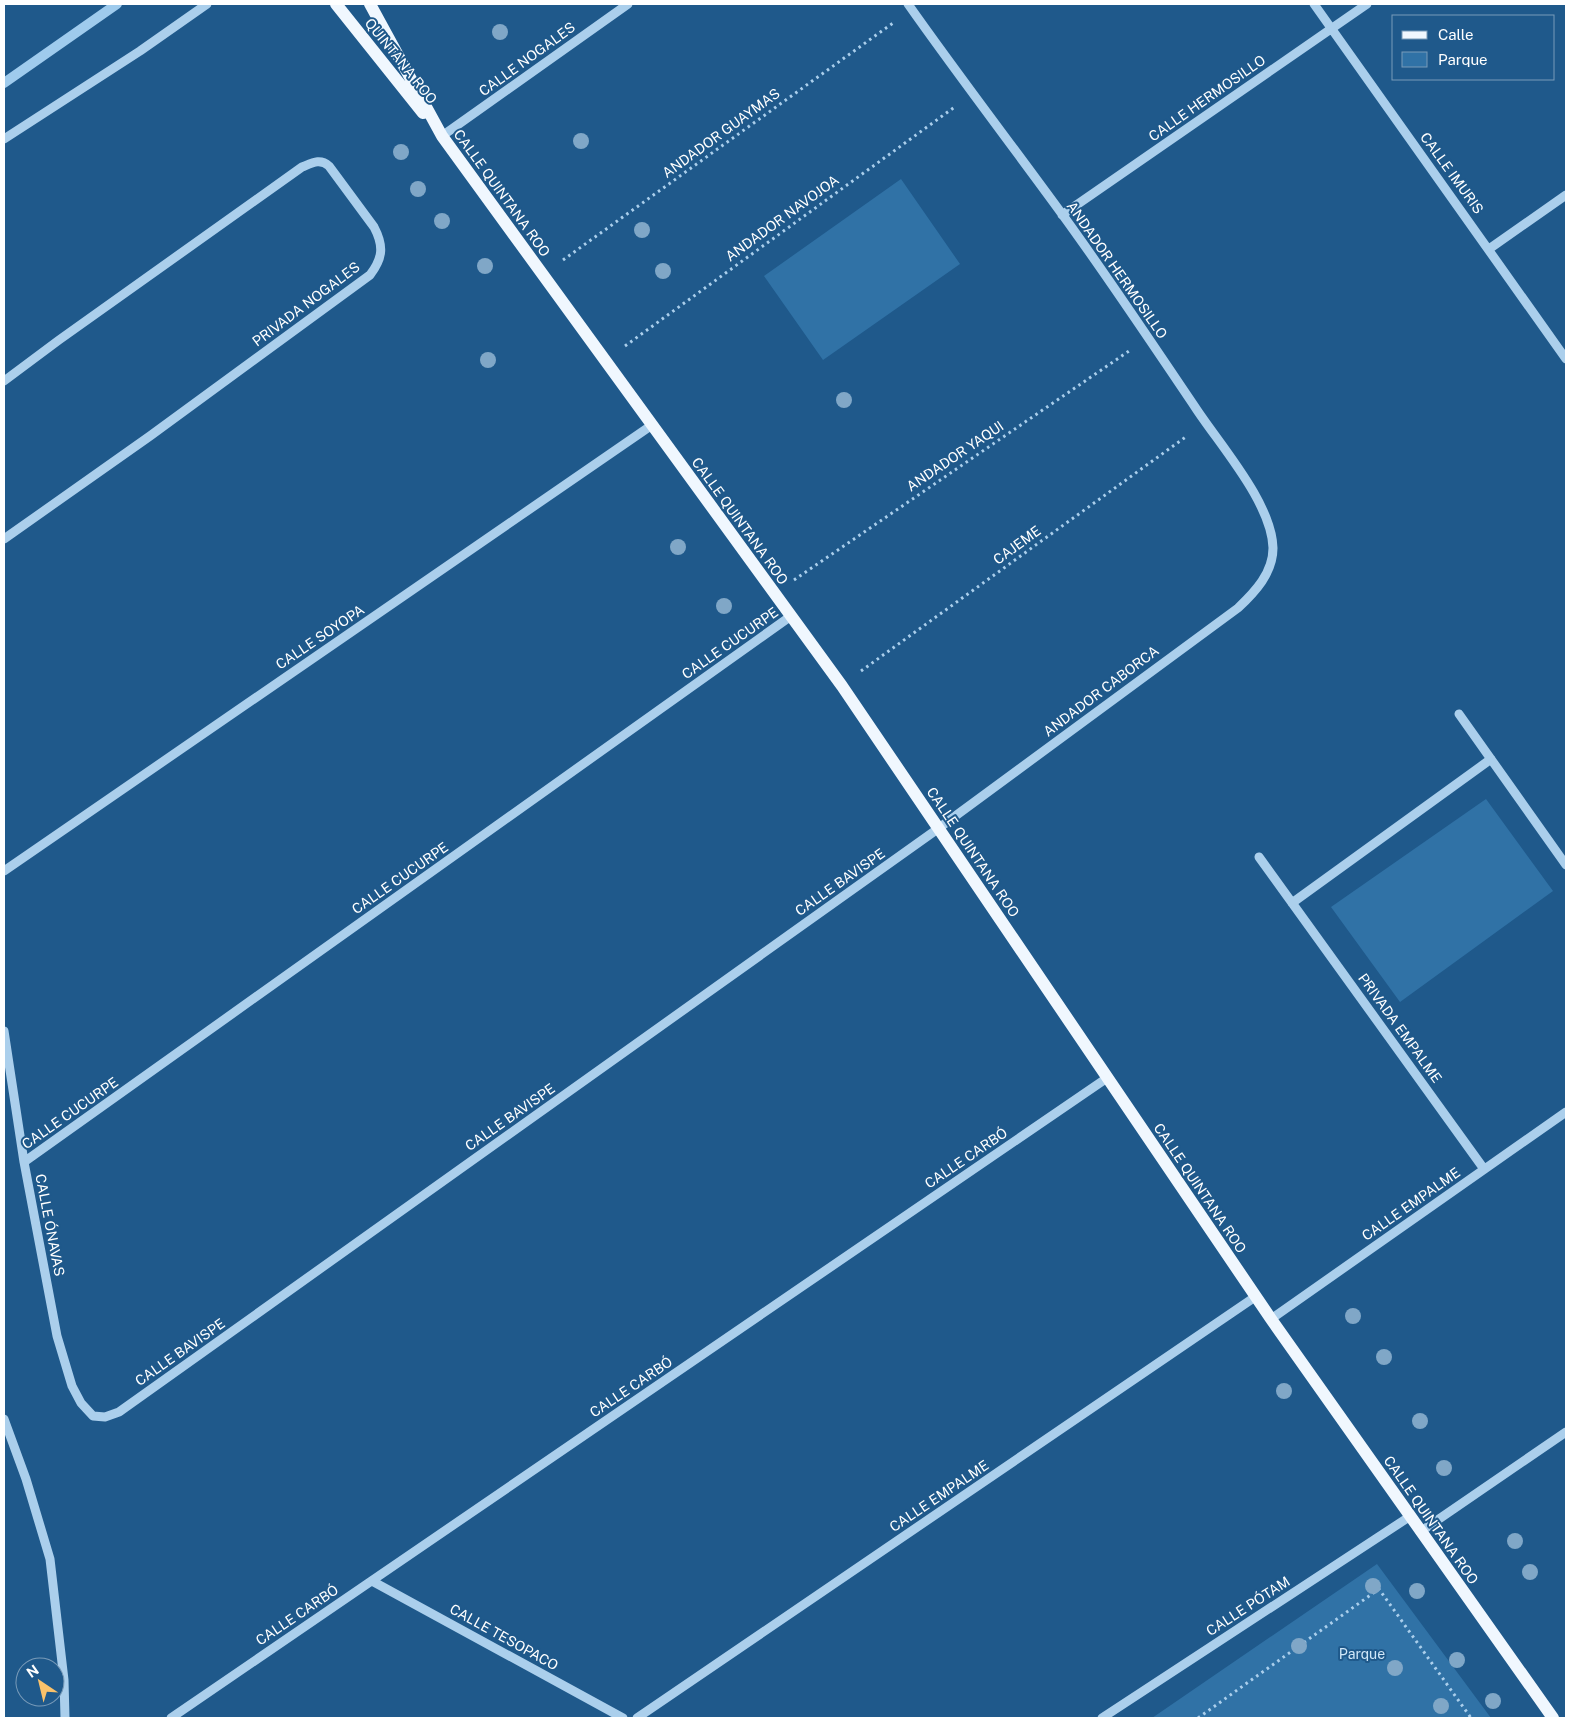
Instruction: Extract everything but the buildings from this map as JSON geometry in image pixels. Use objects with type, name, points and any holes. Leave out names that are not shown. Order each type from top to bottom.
[{"type":"main road","name":"QUINTANA ROO","points":[[336,4],[442,136]]},
{"type":"main road","name":"CALLE QUINTANA ROO","points":[[370,4],[442,136],[842,686],[1271,1320],[1553,1718]]},
{"type":"street","points":[[4,139],[140,51],[207,4]]},
{"type":"street","name":"CALLE NOGALES","points":[[442,136],[628,4]]},
{"type":"street","name":"CALLE IMURIS","points":[[1314,4],[1566,359]]},
{"type":"street","name":"CALLE HERMOSILLO","points":[[1062,215],[1368,4]]},
{"type":"street","name":"ANDADOR HERMOSILLO","points":[[910,7],[1062,215],[1245,478],[1260,503],[1268,524],[1273,548],[1270,566]]},
{"type":"street","name":"PRIVADA NOGALES","points":[[4,381],[302,167],[316,161],[325,162],[329,166],[374,227],[379,237],[380,260],[370,275],[150,436],[4,539]]},
{"type":"street","points":[[1489,249],[1566,195]]},
{"type":"street","name":"CALLE SOYOPA","points":[[4,870],[652,425]]},
{"type":"street","name":"ANDADOR CABORCA","points":[[938,828],[1238,608],[1262,582],[1270,566]]},
{"type":"street","name":"CALLE CUCURPE","points":[[24,1162],[791,616]]},
{"type":"street","points":[[1459,714],[1566,865]]},
{"type":"street","points":[[1292,903],[1491,759]]},
{"type":"street","name":"CALLE BAVISPE","points":[[93,1416],[105,1417],[119,1412],[938,828]]},
{"type":"street","name":"PRIVADA EMPALME","points":[[1259,857],[1484,1169]]},
{"type":"street","name":"CALLE ÓNAVAS","points":[[4,1031],[24,1162],[57,1336],[72,1386],[81,1403],[93,1416]]},
{"type":"street","name":"CALLE CARBÓ","points":[[171,1718],[1107,1078]]},
{"type":"street","name":"CALLE EMPALME","points":[[1271,1320],[1566,1112]]},
{"type":"street","name":"CALLE EMPALME","points":[[637,1718],[1256,1297]]},
{"type":"street","points":[[4,1419],[26,1478],[50,1559],[64,1680],[65,1718]]},
{"type":"street","points":[[1420,1532],[1566,1432]]},
{"type":"street","name":"CALLE PÓTAM","points":[[1102,1718],[1409,1517]]},
{"type":"street","name":"CALLE TESOPACO","points":[[372,1580],[622,1718]]},
{"type":"path","name":"ANDADOR GUAYMAS","points":[[543,274],[910,7]]},
{"type":"path","name":"ANDADOR NAVOJOA","points":[[605,360],[973,94]]},
{"type":"path","name":"ANDADOR YAQUI","points":[[775,593],[1148,338]]},
{"type":"path","name":"CAJEME","points":[[842,686],[1205,423]]},
{"type":"path","points":[[1198,1718],[1379,1589],[1471,1718]]},
{"type":"green space","points":[[901,179],[960,264],[823,360],[764,276]]},
{"type":"green space","points":[[1486,799],[1553,891],[1400,1002],[1331,907]]},
{"type":"green space","name":"Parque","points":[[1377,1564],[1491,1718],[1152,1718]]},
{"type":"waterway","points":[[4,83],[117,4]]}]
